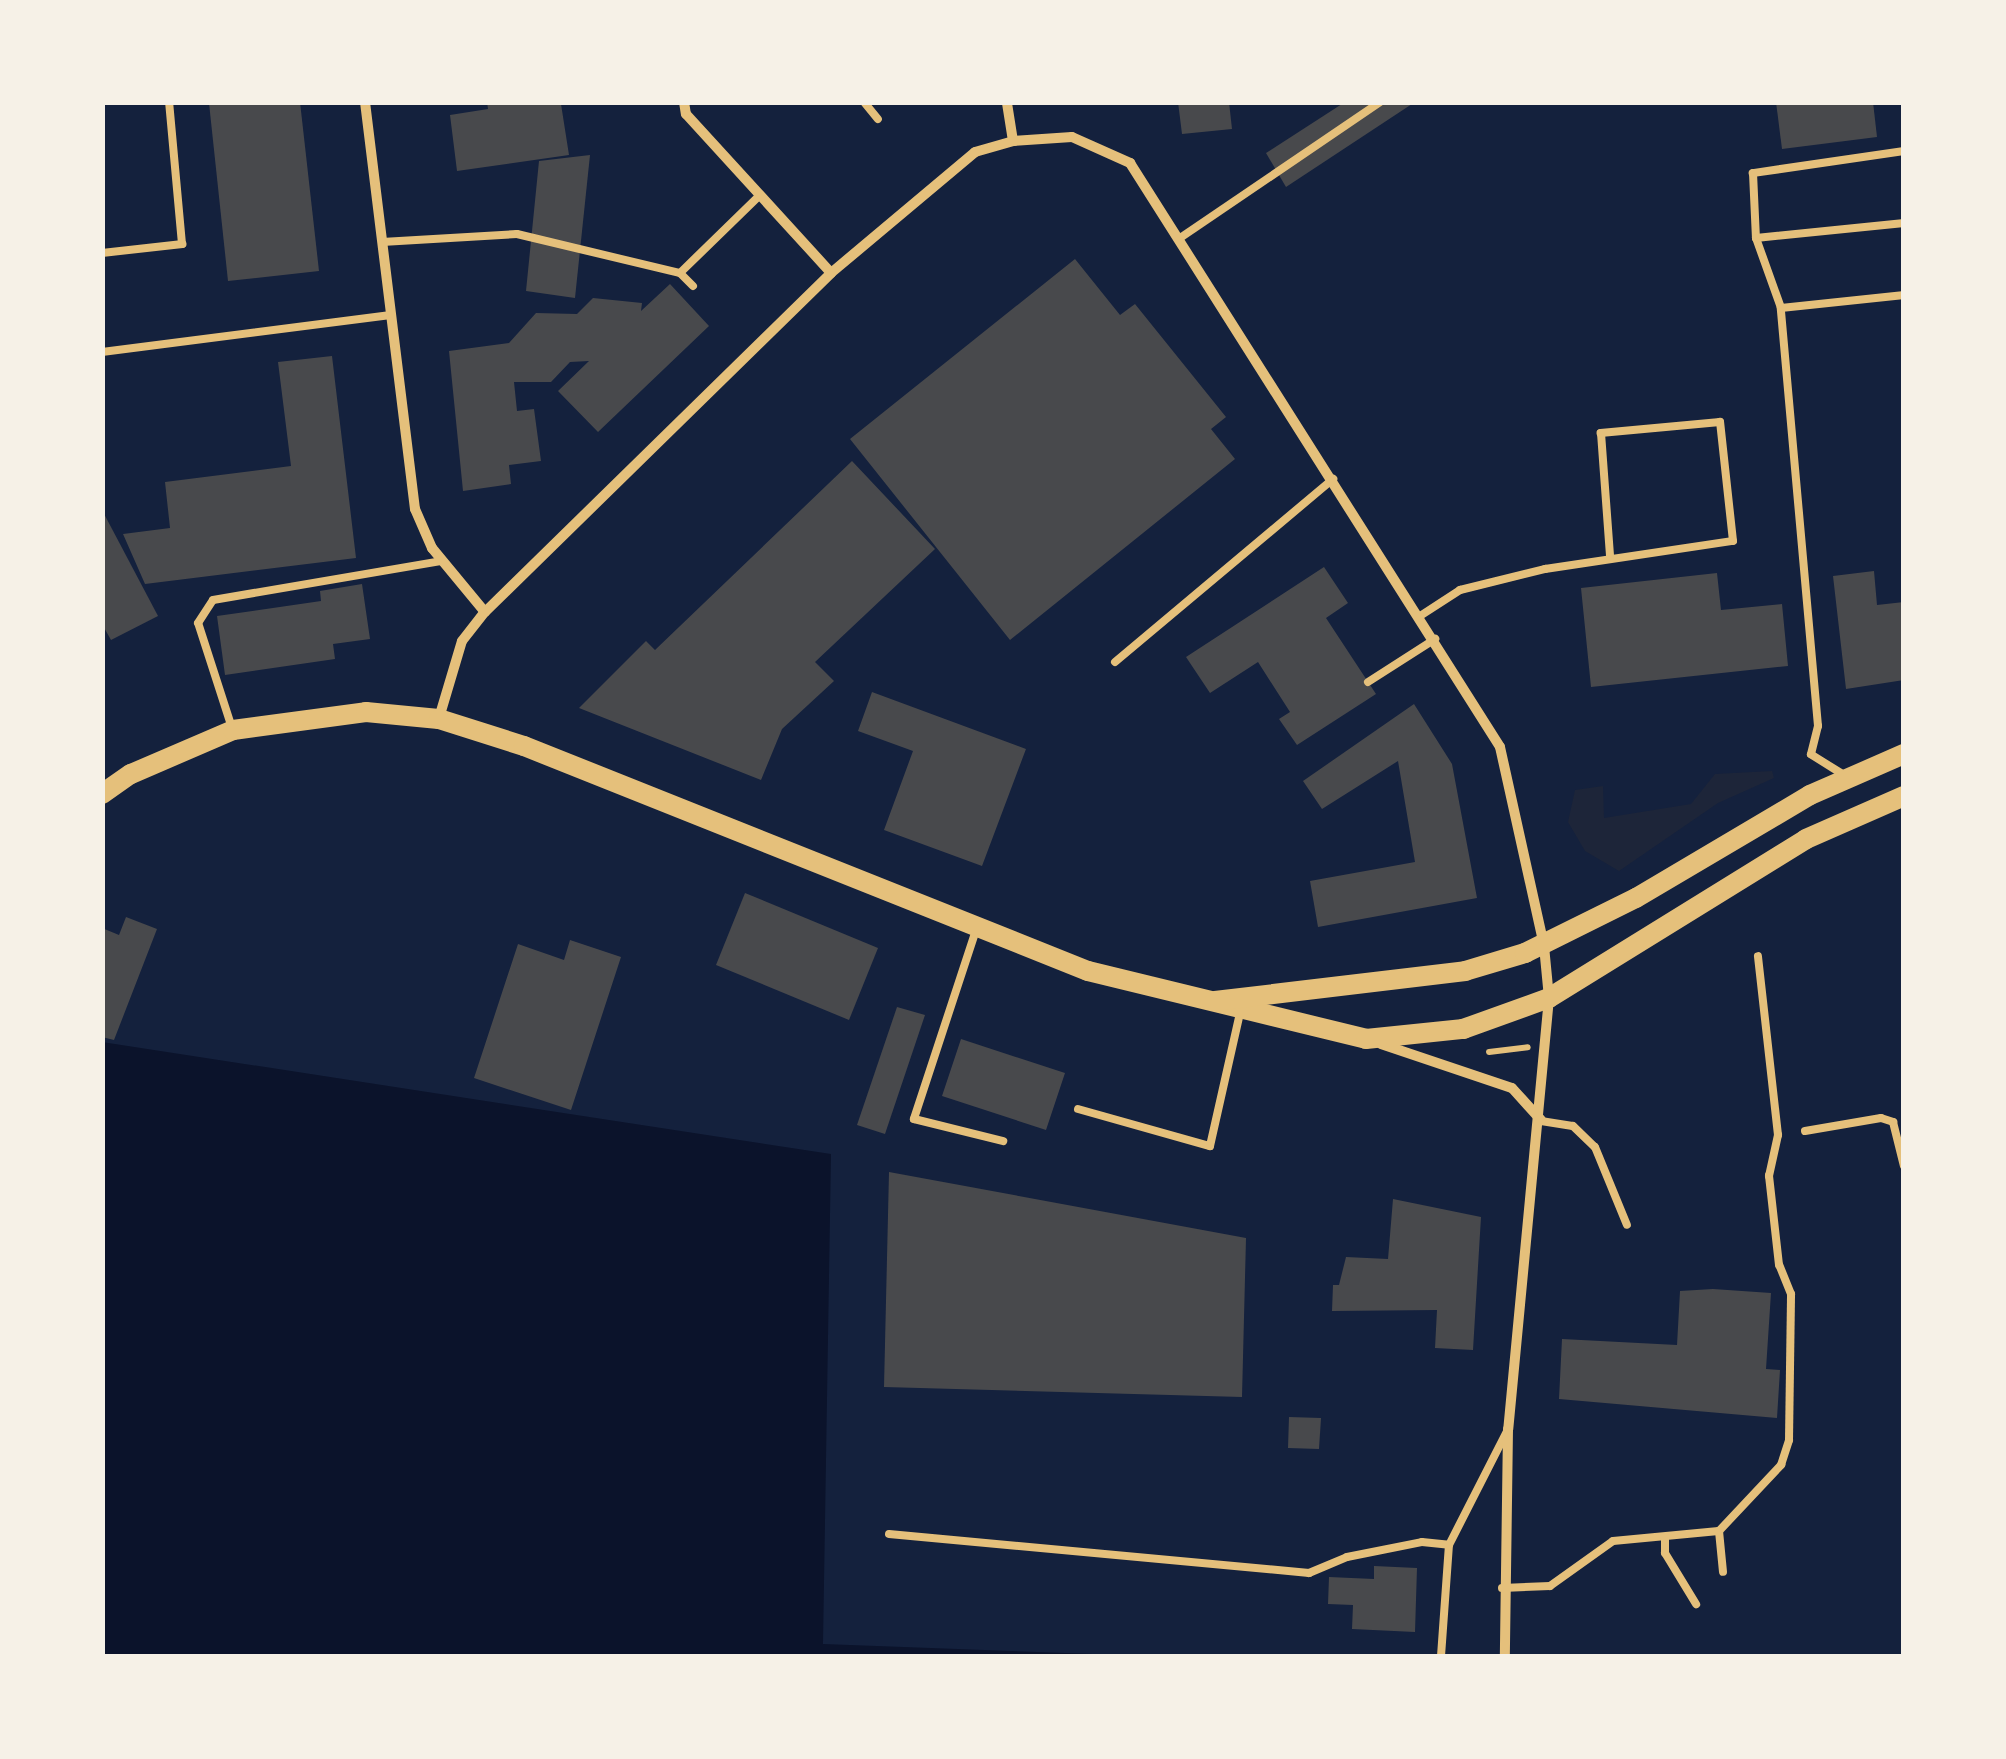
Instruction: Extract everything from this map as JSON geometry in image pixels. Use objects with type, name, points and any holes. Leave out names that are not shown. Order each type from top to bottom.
[{"type":"main road","points":[[102,794],[131,774],[233,730],[366,712],[439,719],[524,746],[976,930],[1204,1003],[1366,1039],[1463,1029],[1548,998],[1806,839],[1904,796]]},
{"type":"main road","points":[[1204,1003],[1465,972],[1544,946],[1848,778],[1904,754]]},
{"type":"street","points":[[365,102],[415,509],[442,561],[486,612]]},
{"type":"street","points":[[684,102],[686,114],[832,273]]},
{"type":"street","points":[[1008,102],[1012,141]]},
{"type":"street","points":[[439,719],[462,642],[486,612],[832,273],[975,152],[1050,135],[1112,149],[1130,162],[1500,748],[1544,946],[1548,998],[1541,1121],[1508,1430],[1502,1588],[1505,1656]]},
{"type":"street","points":[[1366,1039],[1488,1076],[1525,1098],[1541,1121]]},
{"type":"lane","points":[[102,253],[182,244],[169,102]]},
{"type":"lane","points":[[864,102],[878,118]]},
{"type":"lane","points":[[1180,238],[1380,102]]},
{"type":"lane","points":[[1848,778],[1812,754],[1818,726],[1781,308],[1756,238],[1753,173],[1904,151]]},
{"type":"lane","points":[[680,273],[760,195]]},
{"type":"lane","points":[[1756,238],[1904,224]]},
{"type":"lane","points":[[382,242],[517,234],[680,273],[693,286]]},
{"type":"lane","points":[[1781,308],[1904,295]]},
{"type":"lane","points":[[102,352],[391,315]]},
{"type":"lane","points":[[1420,616],[1460,590],[1610,557],[1732,541],[1720,422],[1602,433],[1610,557]]},
{"type":"lane","points":[[1115,662],[1333,479]]},
{"type":"lane","points":[[233,730],[201,642],[198,623],[213,600],[442,561]]},
{"type":"lane","points":[[1368,682],[1434,639]]},
{"type":"lane","points":[[976,930],[914,1118],[1002,1141]]},
{"type":"lane","points":[[1502,1588],[1550,1586],[1614,1542],[1718,1531],[1782,1465],[1790,1440],[1792,1294],[1778,1265],[1771,1194],[1778,1135],[1758,956]]},
{"type":"lane","points":[[1078,1109],[1210,1146],[1240,1012]]},
{"type":"lane","points":[[1804,1132],[1881,1118],[1893,1122],[1904,1166]]},
{"type":"lane","points":[[1541,1121],[1573,1126],[1595,1147],[1626,1225]]},
{"type":"lane","points":[[1441,1656],[1450,1545],[1508,1430]]},
{"type":"lane","points":[[1718,1531],[1723,1572]]},
{"type":"lane","points":[[889,1534],[1309,1573],[1348,1557],[1422,1542],[1450,1545]]},
{"type":"lane","points":[[1665,1538],[1665,1553],[1696,1604]]},
{"type":"path","points":[[1490,1052],[1547,1044]]},
{"type":"shaded area","points":[[1772,771],[1774,778],[1718,803],[1619,871],[1585,851],[1568,822],[1575,790],[1603,786],[1604,818],[1691,804],[1715,774]]},
{"type":"shaded area","points":[[102,1042],[831,1154],[823,1644],[1148,1656],[103,1656]]},
{"type":"building","points":[[300,102],[319,271],[228,281],[209,103]]},
{"type":"building","points":[[487,102],[561,104],[569,155],[457,171],[450,115],[488,109]]},
{"type":"building","points":[[1178,102],[1229,102],[1232,129],[1182,134]]},
{"type":"building","points":[[1345,102],[1415,102],[1286,187],[1266,153]]},
{"type":"building","points":[[1776,102],[1873,102],[1877,137],[1782,149]]},
{"type":"building","points":[[590,155],[575,298],[526,291],[539,161]]},
{"type":"building","points":[[1075,259],[1120,315],[1135,304],[1226,417],[1211,429],[1235,459],[1010,640],[850,439]]},
{"type":"building","points":[[670,284],[709,326],[598,432],[558,391],[589,361],[570,362],[551,382],[514,382],[517,411],[534,409],[541,461],[509,465],[511,484],[463,491],[449,351],[509,343],[536,313],[577,314],[593,298],[642,303],[641,311]]},
{"type":"building","points":[[332,356],[356,558],[145,584],[123,534],[170,528],[165,482],[291,466],[278,362]]},
{"type":"building","points":[[852,461],[935,549],[815,662],[834,681],[782,729],[761,780],[579,708],[646,641],[655,650]]},
{"type":"building","points":[[102,510],[158,616],[111,640],[102,624]]},
{"type":"building","points":[[1324,567],[1348,603],[1326,618],[1376,694],[1297,745],[1279,719],[1290,712],[1258,662],[1210,693],[1186,657]]},
{"type":"building","points":[[1874,571],[1877,605],[1904,602],[1904,680],[1846,689],[1833,576]]},
{"type":"building","points":[[1717,573],[1721,610],[1782,604],[1788,666],[1591,687],[1581,588]]},
{"type":"building","points":[[362,584],[370,639],[333,644],[335,659],[225,675],[217,616],[321,601],[320,591]]},
{"type":"building","points":[[872,692],[1026,749],[982,866],[884,830],[913,751],[858,731]]},
{"type":"building","points":[[1414,704],[1452,764],[1477,898],[1318,927],[1310,881],[1415,862],[1398,761],[1322,809],[1303,781]]},
{"type":"building","points":[[745,893],[878,948],[849,1020],[716,965]]},
{"type":"building","points":[[126,917],[157,929],[114,1040],[102,1037],[102,928],[119,935]]},
{"type":"building","points":[[570,940],[621,957],[571,1110],[474,1078],[518,944],[564,960]]},
{"type":"building","points":[[897,1007],[925,1015],[885,1134],[857,1125]]},
{"type":"building","points":[[961,1039],[1065,1073],[1046,1130],[942,1096]]},
{"type":"building","points":[[889,1172],[1246,1238],[1242,1397],[884,1387]]},
{"type":"building","points":[[1393,1199],[1481,1217],[1473,1350],[1435,1348],[1437,1310],[1332,1311],[1333,1285],[1339,1285],[1346,1257],[1388,1259]]},
{"type":"building","points":[[1680,1291],[1771,1293],[1766,1369],[1780,1370],[1777,1418],[1559,1399],[1562,1339],[1677,1345]]},
{"type":"building","points":[[1289,1417],[1321,1418],[1319,1449],[1288,1448]]},
{"type":"building","points":[[1374,1566],[1417,1568],[1415,1632],[1352,1629],[1353,1605],[1328,1604],[1329,1577],[1374,1579]]}]
